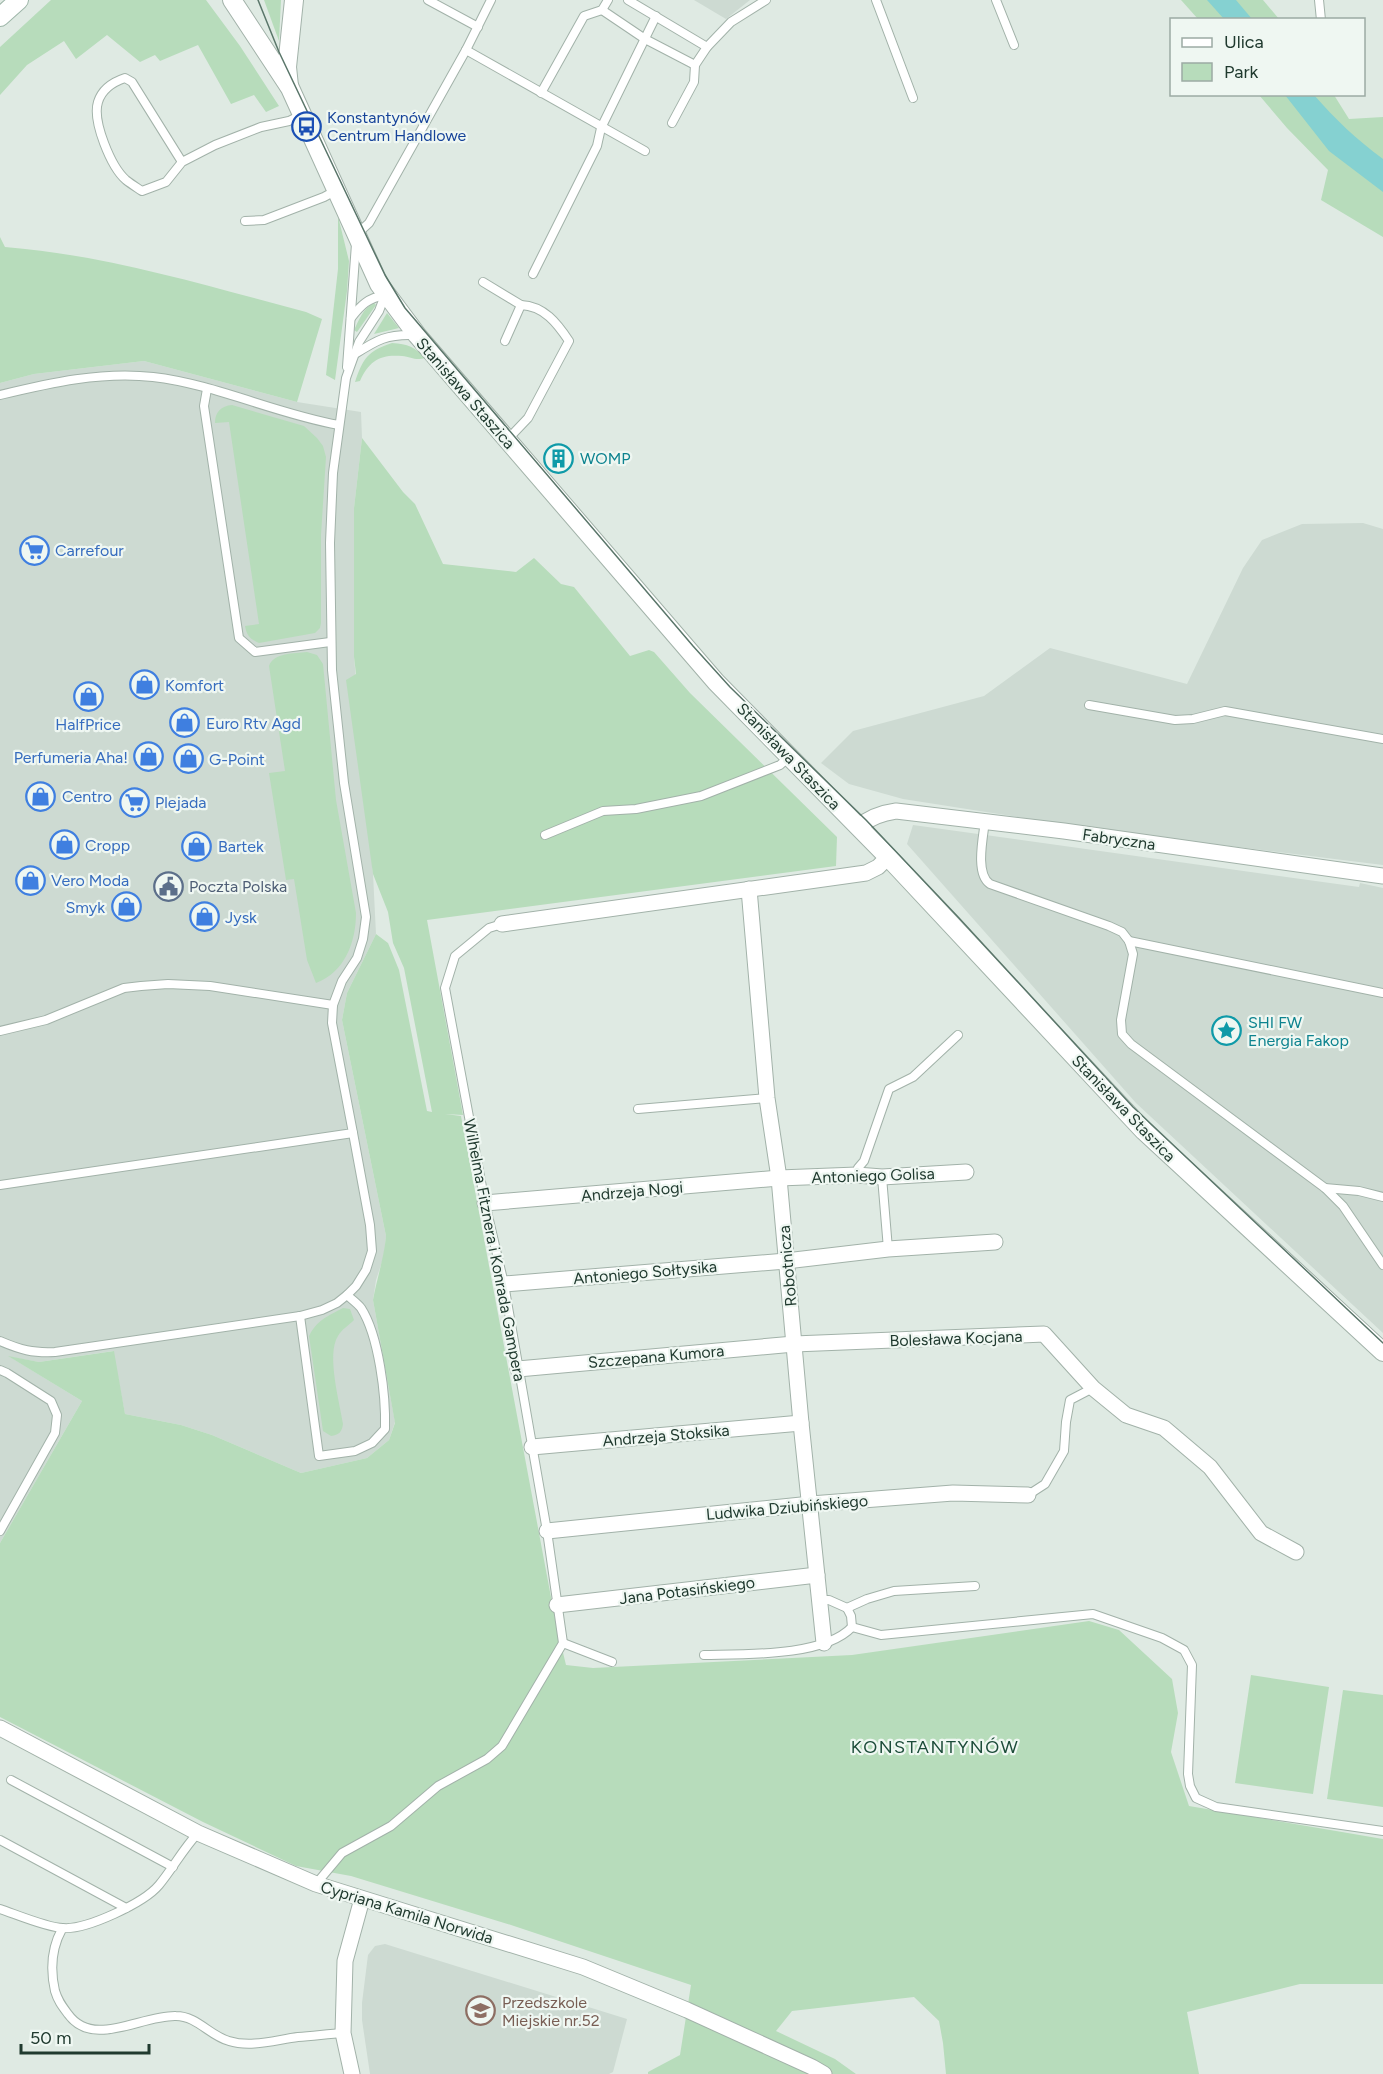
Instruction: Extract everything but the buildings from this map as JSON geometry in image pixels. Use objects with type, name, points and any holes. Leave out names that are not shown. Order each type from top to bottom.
[{"type":"street","points":[[0,17],[19,0]]},
{"type":"street","name":"Stanisława Staszica","points":[[232,0],[290,87],[385,295],[417,335],[695,659],[888,857],[1144,1131],[1383,1352]]},
{"type":"street","name":"Stanisława Staszica","points":[[290,87],[287,67],[294,0]]},
{"type":"street","name":"Fabryczna","points":[[858,827],[866,820],[883,812],[896,811],[985,821],[1383,876]]},
{"type":"street","name":"Wilhelma Fitznera i Konrada Gampera","points":[[502,924],[866,873],[878,867],[888,857]]},
{"type":"street","name":"Robotnicza","points":[[749,889],[767,1098],[779,1178],[824,1643]]},
{"type":"street","name":"Antoniego Golisa","points":[[779,1178],[857,1175],[882,1177],[966,1172]]},
{"type":"street","name":"Andrzeja Nogi","points":[[485,1203],[779,1178]]},
{"type":"street","name":"Antoniego Sołtysika","points":[[504,1284],[786,1261],[888,1249],[995,1242]]},
{"type":"street","name":"Bolesława Kocjana","points":[[794,1344],[1044,1334],[1094,1388],[1126,1415],[1164,1428],[1210,1467],[1262,1533],[1296,1552]]},
{"type":"street","name":"Szczepana Kumora","points":[[518,1369],[794,1344]]},
{"type":"street","name":"Andrzeja Stoksika","points":[[532,1447],[801,1423]]},
{"type":"street","name":"Ludwika Dziubińskiego","points":[[547,1531],[811,1504],[953,1493],[1028,1495]]},
{"type":"street","name":"Jana Potasińskiego","points":[[557,1605],[817,1575]]},
{"type":"street","name":"Cypriana Kamila Norwida","points":[[0,1728],[198,1833],[316,1884],[583,1967],[687,2010],[824,2074]]},
{"type":"street","points":[[352,2074],[343,2033],[345,1961],[362,1899]]},
{"type":"lane","points":[[428,0],[477,27]]},
{"type":"lane","points":[[0,1341],[20,1350],[34,1353],[55,1352],[300,1316],[337,1304],[356,1286],[366,1270],[372,1251],[370,1225],[332,1023],[333,1005],[342,981],[357,958],[366,917],[344,783],[332,670],[330,543],[333,474],[346,378],[357,234],[369,223],[466,50],[491,0]]},
{"type":"lane","points":[[541,93],[584,16],[602,10],[608,0]]},
{"type":"lane","points":[[628,0],[707,47]]},
{"type":"lane","points":[[672,123],[694,82],[694,64],[731,22],[766,0]]},
{"type":"lane","points":[[876,0],[913,98]]},
{"type":"lane","points":[[996,0],[1014,45]]},
{"type":"lane","points":[[1319,0],[1321,18]]},
{"type":"lane","points":[[602,10],[645,39],[694,64]]},
{"type":"lane","points":[[533,274],[597,146],[602,128],[656,16]]},
{"type":"lane","points":[[466,50],[645,151]]},
{"type":"lane","points":[[182,162],[132,82],[125,78],[110,83],[98,102],[97,120],[108,153],[124,179],[142,191],[165,182],[182,162],[215,145],[303,115]]},
{"type":"lane","points":[[245,221],[264,220],[324,197],[336,190]]},
{"type":"lane","points":[[483,282],[521,305],[531,306],[554,318],[569,341],[528,418],[507,440]]},
{"type":"lane","points":[[346,378],[359,342],[379,311],[385,295],[372,297],[350,320]]},
{"type":"lane","points":[[505,341],[521,305]]},
{"type":"lane","points":[[355,354],[378,339],[393,335],[417,335]]},
{"type":"lane","points":[[0,395],[38,386],[119,375],[155,377],[207,389],[312,420],[339,425]]},
{"type":"lane","points":[[207,389],[204,406],[239,638],[255,652],[330,642]]},
{"type":"lane","points":[[1089,705],[1175,720],[1225,711],[1383,739]]},
{"type":"lane","points":[[545,835],[603,811],[636,809],[701,796],[780,765],[789,757]]},
{"type":"lane","points":[[985,821],[981,872],[984,880],[1109,926],[1122,932],[1130,941],[1133,954],[1121,1020],[1122,1034],[1158,1065],[1325,1188],[1343,1206],[1383,1265]]},
{"type":"lane","name":"Wilhelma Fitznera i Konrada Gampera","points":[[502,924],[489,928],[455,956],[445,988],[485,1203],[504,1284],[547,1531],[562,1643]]},
{"type":"lane","points":[[1130,941],[1383,993]]},
{"type":"lane","points":[[0,1031],[46,1020],[124,988],[159,984],[210,986],[333,1005]]},
{"type":"lane","points":[[857,1175],[889,1089],[913,1077],[958,1035]]},
{"type":"lane","points":[[638,1109],[767,1098]]},
{"type":"lane","points":[[0,1185],[353,1133]]},
{"type":"lane","points":[[882,1177],[888,1249]]},
{"type":"lane","points":[[1325,1188],[1359,1191],[1383,1197]]},
{"type":"lane","points":[[300,1316],[319,1456],[355,1451],[372,1443],[386,1429],[386,1409],[372,1331],[360,1308],[347,1295]]},
{"type":"lane","points":[[0,1370],[51,1401],[57,1415],[55,1433],[0,1531]]},
{"type":"lane","points":[[1028,1495],[1045,1484],[1064,1451],[1066,1422],[1071,1400],[1094,1388]]},
{"type":"lane","points":[[847,1608],[894,1591],[975,1586]]},
{"type":"lane","points":[[819,1600],[829,1600],[847,1608],[852,1627]]},
{"type":"lane","points":[[852,1627],[881,1635],[1094,1614],[1162,1638],[1184,1650],[1192,1665],[1188,1774],[1190,1786],[1196,1798],[1216,1807],[1383,1831]]},
{"type":"lane","points":[[704,1655],[770,1654],[824,1643],[841,1637],[852,1627]]},
{"type":"lane","points":[[316,1884],[342,1853],[392,1826],[438,1786],[487,1759],[502,1746],[562,1643],[612,1662]]},
{"type":"lane","points":[[10,1780],[173,1867]]},
{"type":"lane","points":[[0,1910],[62,1929],[88,1924],[126,1908],[157,1888],[173,1867],[184,1847],[198,1833]]},
{"type":"lane","points":[[0,1840],[126,1908]]},
{"type":"lane","points":[[62,1929],[54,1942],[52,1957],[52,1976],[57,2000],[74,2022],[88,2030],[108,2029],[177,2016],[196,2021],[227,2041],[246,2044],[343,2033]]},
{"type":"shaded area","points":[[694,0],[750,0],[726,19]]},
{"type":"shaded area","points":[[144,361],[297,402],[361,412],[362,438],[354,508],[354,657],[376,934],[347,993],[342,1020],[386,1236],[384,1256],[376,1280],[373,1300],[395,1422],[389,1440],[367,1458],[301,1473],[212,1435],[181,1425],[125,1414],[113,1351],[39,1362],[10,1357],[82,1401],[0,1543],[0,383],[34,374]]},
{"type":"shaded area","points":[[1363,523],[1383,529],[1383,865],[1101,830],[903,799],[849,784],[821,763],[853,731],[984,696],[1050,648],[1187,684],[1243,568],[1262,540],[1302,524]]},
{"type":"shaded area","name":"SHI FW Energia Fakop","points":[[913,825],[1359,887],[1360,883],[1383,888],[1383,1333],[1136,1103],[907,844]]},
{"type":"shaded area","name":"Przedszkole Miejskie nr.52","points":[[385,1944],[627,2019],[613,2072],[609,2074],[370,2074],[362,2020],[362,2003],[368,1955],[375,1946]]},
{"type":"green space","points":[[51,0],[206,0],[240,46],[279,106],[266,112],[254,95],[231,104],[198,45],[160,61],[155,55],[140,62],[107,35],[76,59],[64,41],[27,65],[0,95],[0,47]]},
{"type":"green space","points":[[264,0],[281,0],[279,41]]},
{"type":"green space","points":[[1181,0],[1263,0],[1278,18],[1197,18]]},
{"type":"green space","points":[[1260,96],[1335,96],[1349,119],[1383,117],[1383,237],[1321,200],[1328,170]]},
{"type":"green space","points":[[338,216],[349,261],[335,380],[326,375],[338,269]]},
{"type":"green space","points":[[0,237],[5,247],[119,264],[306,312],[322,319],[297,402],[144,361],[34,374],[0,383]]},
{"type":"green space","points":[[374,303],[376,305],[357,332],[354,330],[362,315]]},
{"type":"green space","points":[[387,313],[399,328],[374,334]]},
{"type":"green space","points":[[392,343],[411,347],[425,358],[387,356],[381,358],[367,368],[360,381],[355,382],[367,356]]},
{"type":"green space","points":[[232,405],[304,426],[323,446],[326,457],[321,535],[321,623],[315,633],[259,643],[247,632],[245,626],[259,624],[229,422],[215,423],[219,410]]},
{"type":"green space","points":[[362,438],[403,492],[415,504],[443,564],[516,572],[534,558],[561,584],[574,587],[630,656],[649,650],[654,652],[690,693],[837,837],[836,866],[427,920],[463,1115],[445,1114],[461,1116],[556,1624],[566,1665],[593,1668],[852,1655],[1089,1621],[1119,1630],[1172,1679],[1178,1713],[1171,1752],[1189,1806],[1383,1839],[1383,1984],[1300,1984],[1187,2012],[1199,2074],[946,2074],[939,2021],[914,1997],[792,2011],[776,2031],[835,2059],[856,2074],[648,2074],[680,2055],[691,1985],[511,1925],[351,1876],[296,1866],[203,1822],[0,1717],[0,1543],[82,1401],[8,1356],[39,1362],[114,1351],[125,1414],[181,1425],[212,1435],[301,1473],[367,1458],[389,1440],[395,1423],[373,1300],[386,1236],[342,1020],[347,993],[376,934],[388,943],[399,970],[427,1111],[432,1112],[404,968],[393,943],[388,912],[373,874],[346,680],[356,674],[354,508]]},
{"type":"green space","points":[[307,652],[317,655],[323,664],[336,800],[356,913],[354,935],[347,955],[334,972],[316,983],[307,960],[294,879],[286,880],[269,773],[285,771],[269,666],[275,658],[280,656]]},
{"type":"green space","points":[[343,1308],[350,1309],[354,1320],[339,1334],[335,1344],[334,1366],[343,1424],[340,1433],[331,1436],[323,1431],[309,1336],[319,1322]]},
{"type":"green space","points":[[1251,1675],[1329,1687],[1313,1794],[1235,1783]]},
{"type":"green space","points":[[1343,1690],[1383,1695],[1383,1807],[1327,1799]]},
{"type":"water","points":[[1207,0],[1236,0],[1251,18],[1223,18]]},
{"type":"water","points":[[1286,96],[1315,96],[1347,129],[1383,159],[1383,192],[1329,151]]},
{"type":"tram line","points":[[258,0],[279,52],[385,275],[405,308],[730,687],[866,820],[1133,1107],[1383,1343]]},
{"type":"place","name":"Konstantynów Centrum Handlowe","points":[[306,126]]},
{"type":"place","name":"WOMP","points":[[559,458]]},
{"type":"place","name":"Carrefour","points":[[34,550]]},
{"type":"place","name":"Komfort","points":[[144,685]]},
{"type":"place","name":"HalfPrice","points":[[88,696]]},
{"type":"place","name":"Euro Rtv Agd","points":[[185,723]]},
{"type":"place","name":"Perfumeria Aha!","points":[[149,757]]},
{"type":"place","name":"G-Point","points":[[188,759]]},
{"type":"place","name":"Centro","points":[[41,796]]},
{"type":"place","name":"Plejada","points":[[134,802]]},
{"type":"place","name":"Cropp","points":[[64,845]]},
{"type":"place","name":"Bartek","points":[[197,846]]},
{"type":"place","name":"Vero Moda","points":[[30,880]]},
{"type":"place","name":"Poczta Polska","points":[[168,886]]},
{"type":"place","name":"Smyk","points":[[126,907]]},
{"type":"place","name":"Jysk","points":[[204,917]]},
{"type":"place","name":"SHI FW Energia Fakop","points":[[1227,1031]]},
{"type":"place","name":"Przedszkole Miejskie nr.52","points":[[481,2011]]},
{"type":"district","name":"KONSTANTYNÓW","points":[[935,1747]]}]
